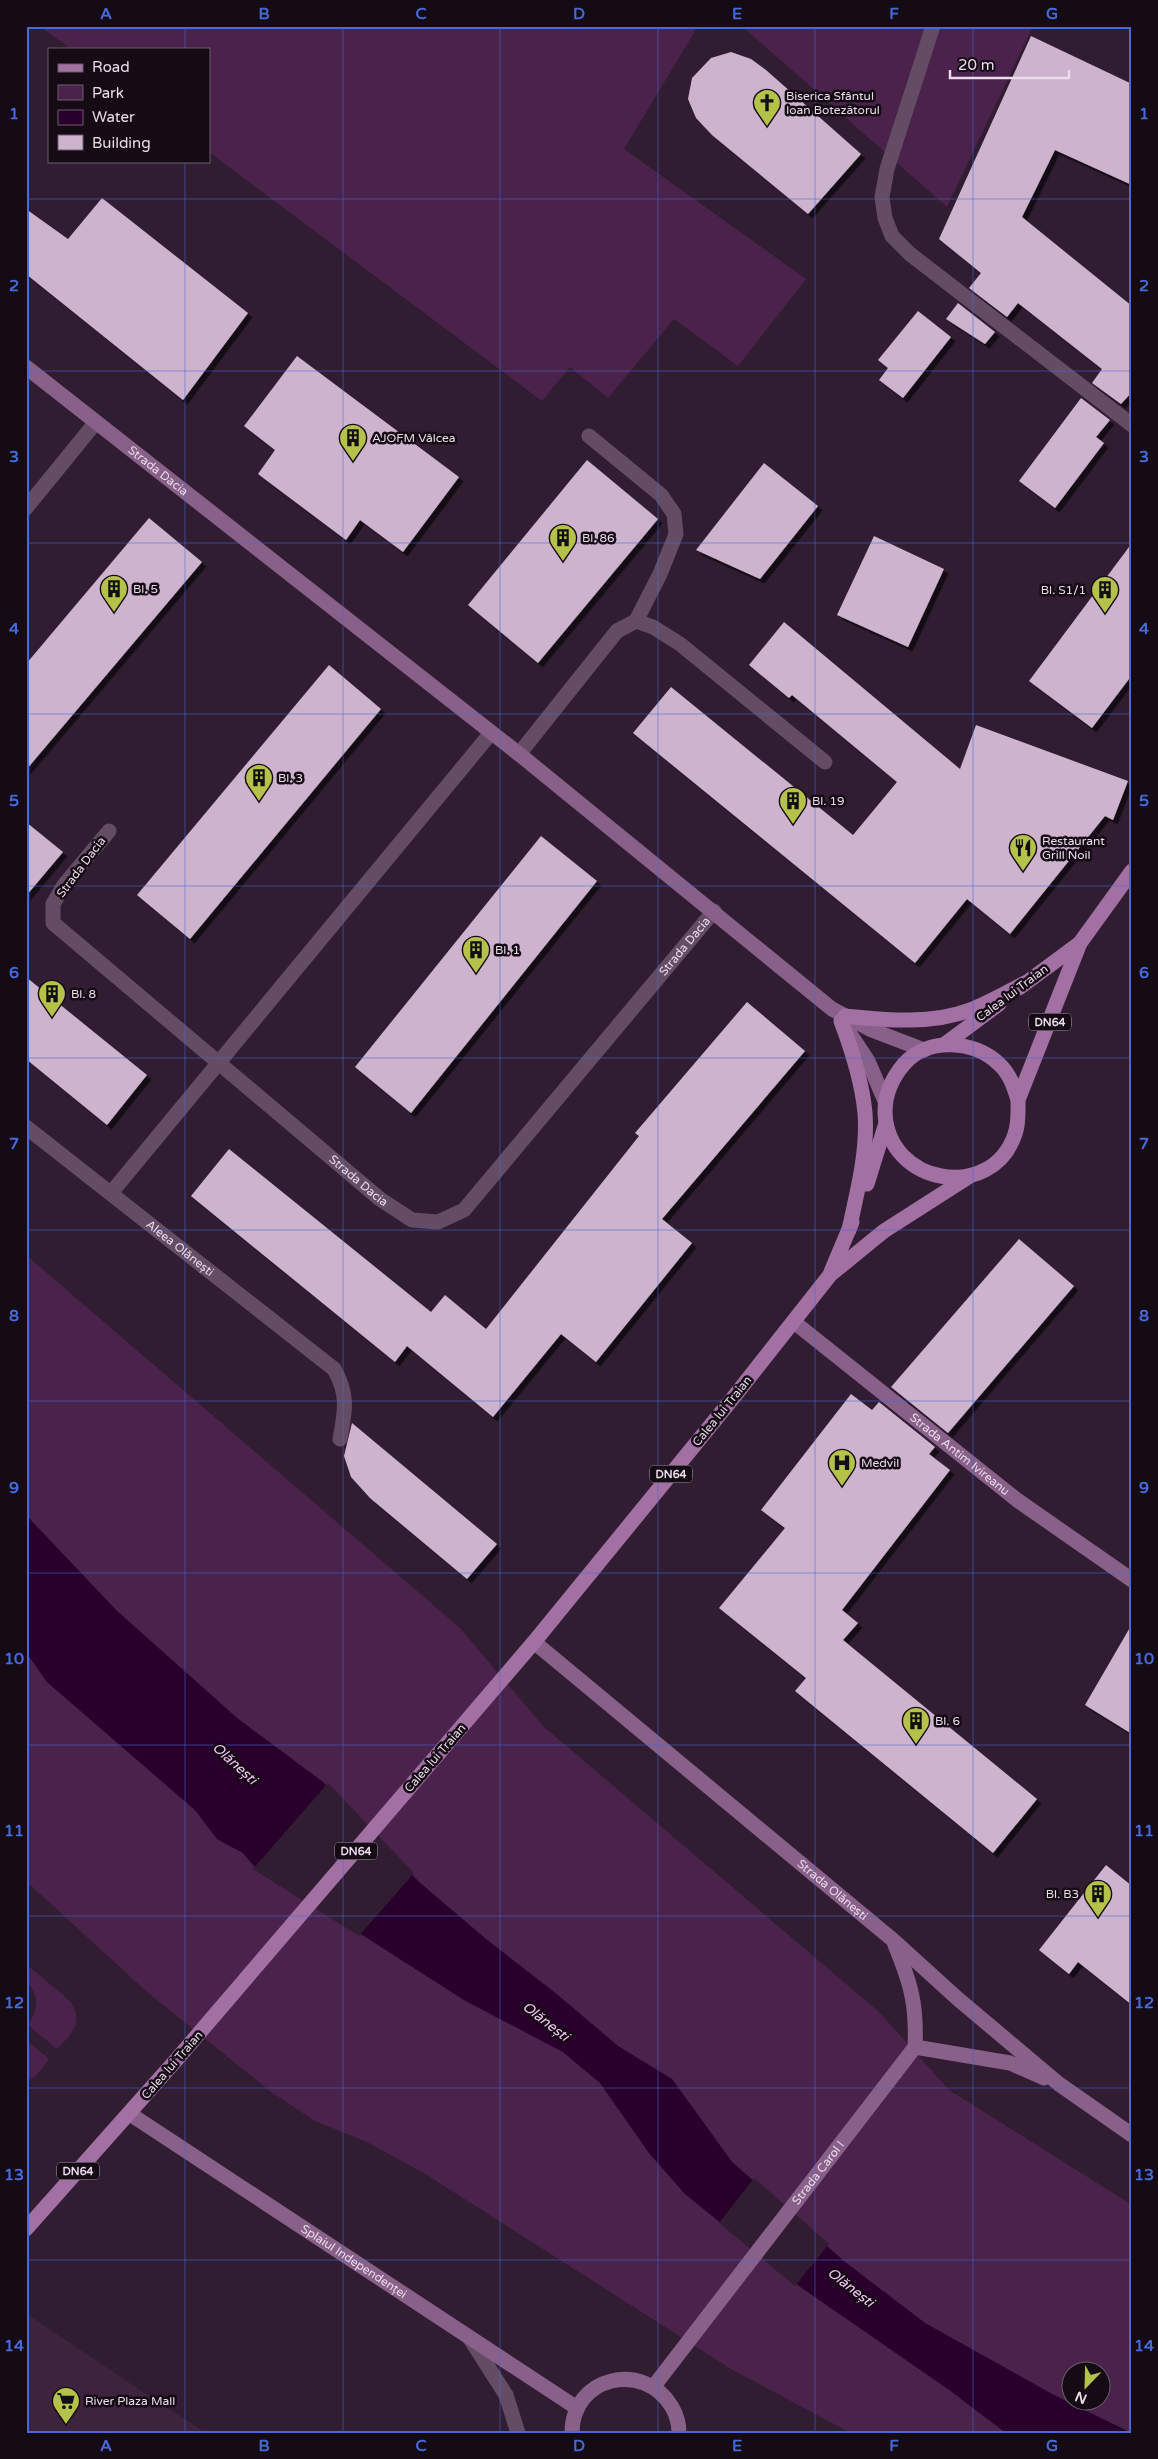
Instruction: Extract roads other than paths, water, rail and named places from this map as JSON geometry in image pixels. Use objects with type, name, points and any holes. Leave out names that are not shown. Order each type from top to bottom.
[{"type":"main road","name":"Calea lui Traian","points":[[1018,1100],[1080,943],[1132,870]]},
{"type":"main road","name":"Calea lui Traian","points":[[945,1044],[1080,943]]},
{"type":"main road","points":[[848,1230],[860,1179],[865,1114],[852,1051],[839,1015],[908,1021],[939,1018],[969,1010],[1025,983]]},
{"type":"main road","points":[[945,1044],[966,1046],[985,1052],[1000,1065],[1012,1081],[1018,1100],[1018,1118],[1015,1135],[1006,1150],[990,1166],[970,1176],[948,1178],[927,1173],[917,1168],[894,1145],[886,1123],[885,1102],[892,1080],[905,1062],[924,1050],[945,1044]]},
{"type":"main road","name":"Calea lui Traian","points":[[830,1275],[863,1194],[886,1123]]},
{"type":"main road","name":"Calea lui Traian","points":[[26,2229],[130,2114],[534,1642],[830,1275],[884,1231],[970,1176]]},
{"type":"street","points":[[933,26],[887,169],[882,197],[885,218],[892,236],[910,254],[1090,395],[1132,425]]},
{"type":"street","name":"Strada Dacia","points":[[26,367],[519,754],[714,911],[839,1015],[924,1050]]},
{"type":"street","points":[[26,508],[96,422]]},
{"type":"street","points":[[519,754],[617,631],[636,621],[660,574],[676,534],[674,514],[661,495],[589,436]]},
{"type":"street","points":[[636,621],[653,626],[680,644],[825,762]]},
{"type":"street","points":[[111,1194],[491,733]]},
{"type":"street","name":"Strada Dacia","points":[[109,831],[64,885],[53,904],[53,923],[380,1199],[412,1220],[438,1222],[464,1210],[714,911]]},
{"type":"street","name":"Strada Dacia","points":[[839,1015],[868,1061],[885,1102]]},
{"type":"street","name":"Aleea Olănești","points":[[26,1127],[334,1369],[342,1383],[345,1396],[340,1439]]},
{"type":"street","name":"Strada Antim Ivireanu","points":[[794,1322],[1017,1500],[1071,1540],[1132,1580]]},
{"type":"street","name":"Strada Olănești","points":[[534,1642],[893,1940],[952,1994],[1059,2084],[1132,2135]]},
{"type":"street","points":[[893,1940],[914,1997],[916,2021],[915,2047],[1010,2063],[1059,2084]]},
{"type":"street","name":"Strada Carol I","points":[[654,2386],[915,2047]]},
{"type":"street","name":"Splaiul Independenței","points":[[130,2114],[578,2408]]},
{"type":"street","points":[[469,2337],[506,2395],[518,2433]]},
{"type":"street","points":[[572,2433],[572,2423],[578,2408],[588,2394],[602,2384],[619,2379],[628,2379],[654,2386],[666,2397],[675,2412],[679,2433]]},
{"type":"water","name":"Olănești","points":[[26,1515],[116,1610],[237,1718],[323,1782],[419,1882],[618,2046],[672,2079],[732,2162],[845,2262],[925,2323],[1060,2398],[1060,2412],[1088,2412],[1131,2433],[1006,2433],[948,2389],[799,2286],[685,2194],[649,2153],[600,2083],[563,2052],[464,2000],[253,1865],[243,1853],[217,1839],[195,1810],[47,1682],[26,1652]]},
{"type":"place","name":"Biserica Sfântul Ioan Botezătorul","points":[[767,127]]},
{"type":"place","name":"AJOFM Vâlcea","points":[[353,462]]},
{"type":"place","name":"Bl. 86","points":[[563,562]]},
{"type":"place","name":"Bl. 5","points":[[114,613]]},
{"type":"place","name":"Bl. S1/1","points":[[1105,614]]},
{"type":"place","name":"Bl. 3","points":[[259,802]]},
{"type":"place","name":"Bl. 19","points":[[793,825]]},
{"type":"place","name":"Restaurant Grill Noil","points":[[1023,872]]},
{"type":"place","name":"Bl. 1","points":[[476,974]]},
{"type":"place","name":"Bl. 8","points":[[52,1018]]},
{"type":"place","name":"Medvil","points":[[842,1487]]},
{"type":"place","name":"Bl. 6","points":[[916,1745]]},
{"type":"place","name":"Bl. B3","points":[[1098,1918]]},
{"type":"place","name":"River Plaza Mall","points":[[66,2425]]}]
